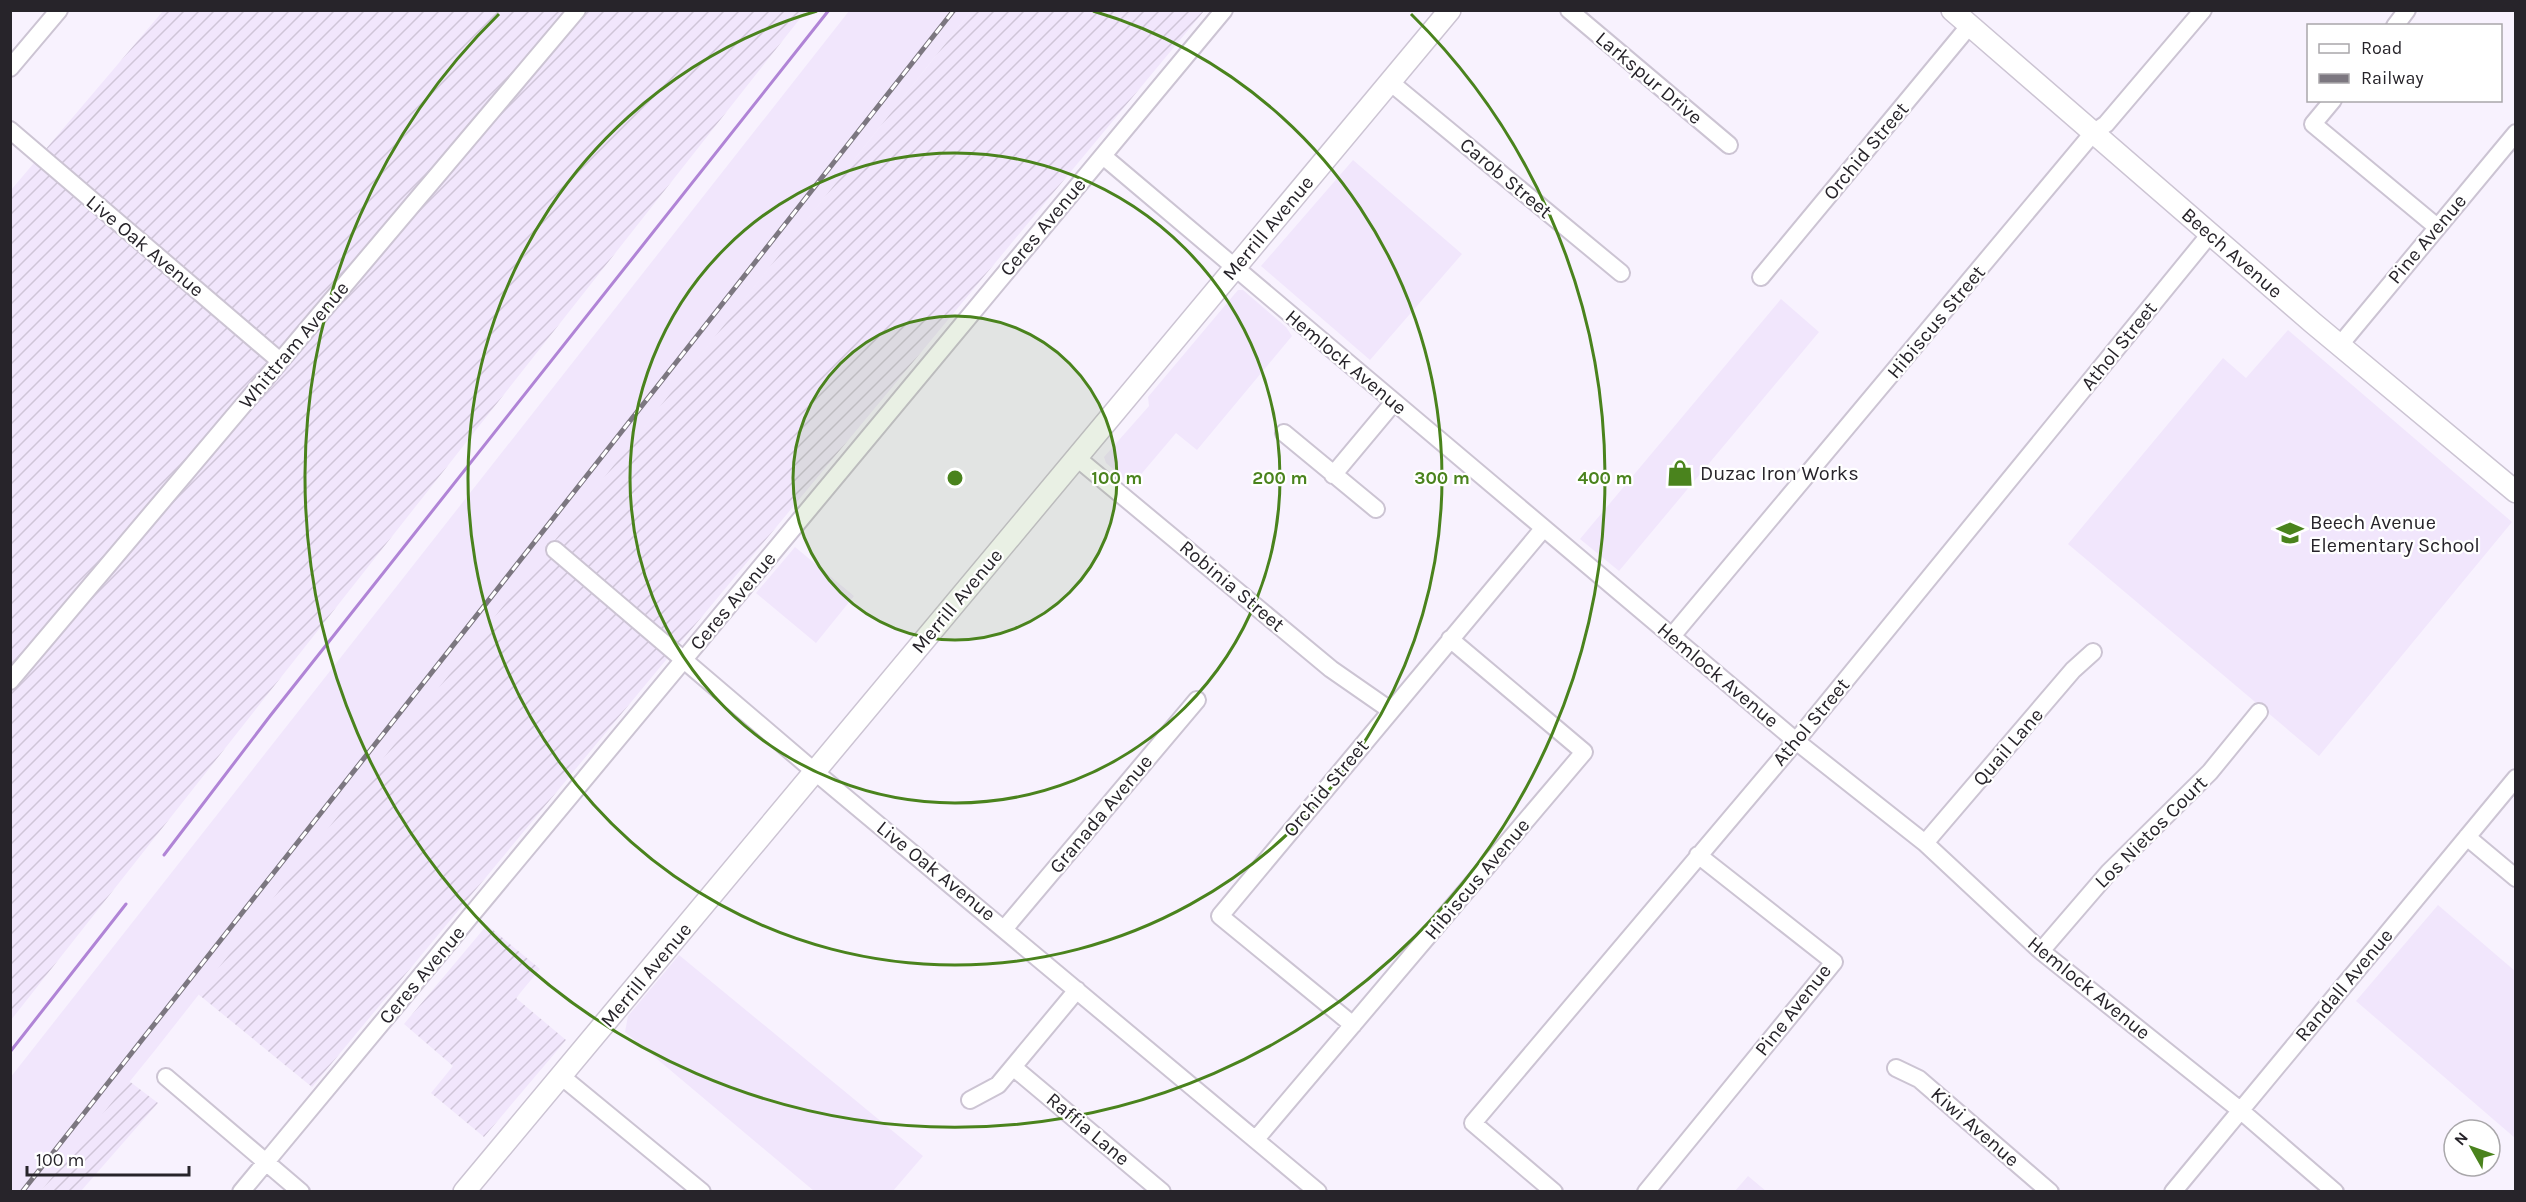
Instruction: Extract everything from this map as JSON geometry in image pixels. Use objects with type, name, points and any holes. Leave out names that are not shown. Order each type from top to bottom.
[{"type":"main road","name":"Merrill Avenue","points":[[464,1191],[1450,10]]},
{"type":"main road","name":"Beech Avenue","points":[[1952,10],[2339,346],[2516,492]]},
{"type":"street","points":[[10,69],[59,10]]},
{"type":"street","name":"Whittram Avenue","points":[[10,681],[577,10]]},
{"type":"street","name":"Ceres Avenue","points":[[241,1191],[1224,10]]},
{"type":"street","name":"Larkspur Drive","points":[[1569,10],[1729,145]]},
{"type":"street","points":[[2396,24],[2407,10]]},
{"type":"street","name":"Hibiscus Street","points":[[1672,636],[2093,133],[2106,124],[2201,11]]},
{"type":"street","name":"Orchid Street","points":[[1761,277],[1971,25]]},
{"type":"street","name":"Carob Street","points":[[1390,82],[1621,273]]},
{"type":"street","points":[[2331,102],[2313,124],[2437,227]]},
{"type":"street","name":"Live Oak Avenue","points":[[10,130],[280,361]]},
{"type":"street","name":"Pine Avenue","points":[[2339,346],[2516,133]]},
{"type":"street","name":"Hemlock Avenue","points":[[1102,156],[1796,741],[1925,843],[2040,951],[2240,1110],[2335,1191]]},
{"type":"street","name":"Athol Street","points":[[1554,1191],[1473,1123],[1796,741],[2210,234]]},
{"type":"street","points":[[1333,475],[1394,402]]},
{"type":"street","points":[[1284,433],[1376,509]]},
{"type":"street","name":"Robinia Street","points":[[1077,458],[1331,669],[1390,710]]},
{"type":"street","name":"Orchid Street","points":[[1353,1025],[1220,915],[1543,529]]},
{"type":"street","name":"Live Oak Avenue","points":[[555,550],[814,771],[1318,1191]]},
{"type":"street","name":"Hibiscus Avenue","points":[[1256,1139],[1584,752],[1450,639]]},
{"type":"street","name":"Quail Lane","points":[[1925,843],[2073,670],[2093,651]]},
{"type":"street","name":"Granada Avenue","points":[[1005,928],[1197,700]]},
{"type":"street","name":"Los Nietos Court","points":[[2040,951],[2109,872],[2210,772],[2259,712]]},
{"type":"street","name":"Randall Avenue","points":[[2173,1191],[2516,778]]},
{"type":"street","points":[[2467,837],[2516,878]]},
{"type":"street","name":"Pine Avenue","points":[[1646,1191],[1834,962],[1698,855]]},
{"type":"street","points":[[970,1100],[998,1085],[1077,990]]},
{"type":"street","name":"Raffia Lane","points":[[1013,1067],[1162,1191]]},
{"type":"street","name":"Kiwi Avenue","points":[[1896,1068],[1919,1079],[2050,1191]]},
{"type":"street","points":[[561,1076],[702,1191]]},
{"type":"street","points":[[166,1077],[301,1191]]},
{"type":"shaded area","points":[[163,11],[806,11],[11,1020],[11,190]]},
{"type":"shaded area","points":[[849,11],[971,11],[156,1049],[41,1191],[11,1191],[10,1078]]},
{"type":"shaded area","points":[[971,11],[1204,11],[312,1087],[198,994]]},
{"type":"shaded area","points":[[1353,160],[1462,254],[1370,360],[1261,266]]},
{"type":"shaded area","points":[[1238,290],[1243,290],[1286,327],[1292,336],[1197,450],[1176,433],[1132,485],[1106,463],[1104,457],[1149,406],[1148,397]]},
{"type":"shaded area","points":[[1781,299],[1819,332],[1619,571],[1580,539]]},
{"type":"shaded area","name":"Beech Avenue Elementary School","points":[[2288,330],[2512,522],[2319,756],[2068,544],[2223,358],[2246,378]]},
{"type":"shaded area","points":[[795,547],[854,596],[816,643],[756,593]]},
{"type":"shaded area","points":[[2438,905],[2515,971],[2515,1138],[2502,1127],[2502,1118],[2492,1118],[2356,1001]]},
{"type":"shaded area","points":[[487,925],[540,969],[516,998],[566,1040],[484,1137],[431,1093],[453,1066],[404,1024]]},
{"type":"shaded area","points":[[679,955],[923,1156],[893,1191],[814,1191],[625,1032],[628,1016]]},
{"type":"shaded area","points":[[129,1081],[158,1103],[81,1191],[41,1191]]},
{"type":"shaded area","points":[[1748,1176],[1766,1191],[1735,1191]]},
{"type":"waterway","points":[[164,855],[270,716],[829,10]]},
{"type":"waterway","points":[[10,1052],[126,904]]},
{"type":"railway","points":[[22,1192],[954,10]]},
{"type":"place","name":"Duzac Iron Works","points":[[1680,473]]},
{"type":"place","name":"Beech Avenue Elementary School","points":[[2290,533]]}]
